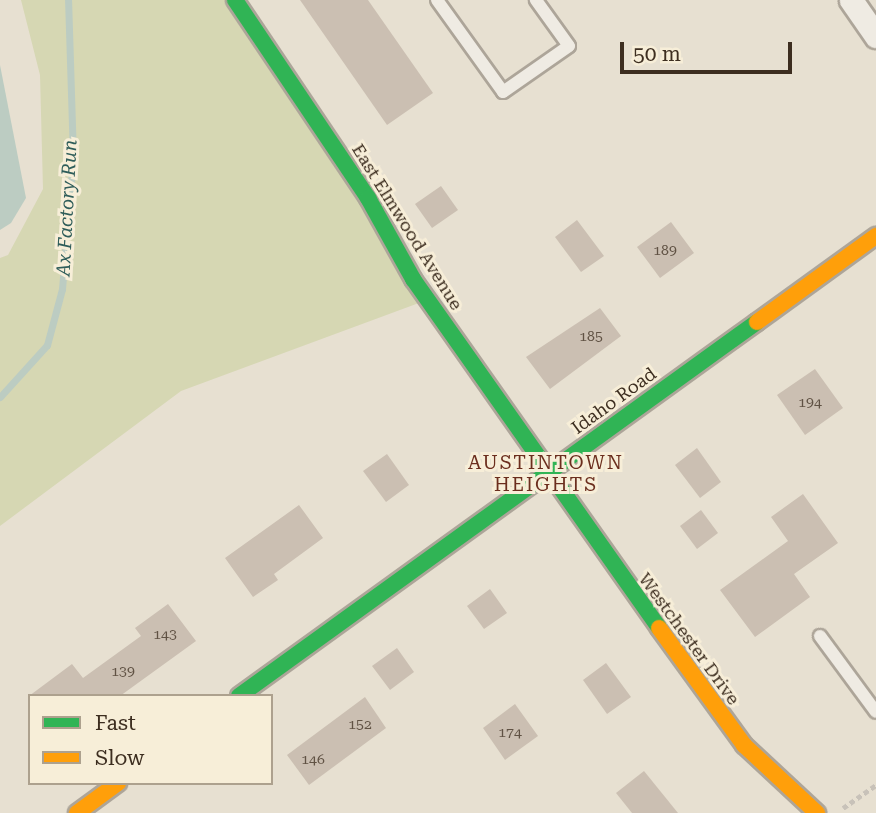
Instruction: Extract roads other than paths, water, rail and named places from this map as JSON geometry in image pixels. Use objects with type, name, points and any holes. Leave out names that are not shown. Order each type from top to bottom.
[{"type":"street","name":"East Elmwood Avenue","points":[[235,0],[368,198],[413,279],[547,474]]},
{"type":"street","points":[[851,0],[876,36]]},
{"type":"street","name":"Idaho Road","points":[[242,694],[876,236]]},
{"type":"street","name":"Westchester Drive","points":[[547,474],[744,746],[817,813]]},
{"type":"street","points":[[77,813],[115,785]]},
{"type":"lane","points":[[437,0],[503,92],[569,46],[537,0]]},
{"type":"lane","points":[[820,636],[876,712]]},
{"type":"waterway","name":"Ax Factory Run","points":[[0,397],[47,345],[62,289],[73,157],[68,0]]},
{"type":"district","name":"AUSTINTOWN HEIGHTS","points":[[546,474]]}]
